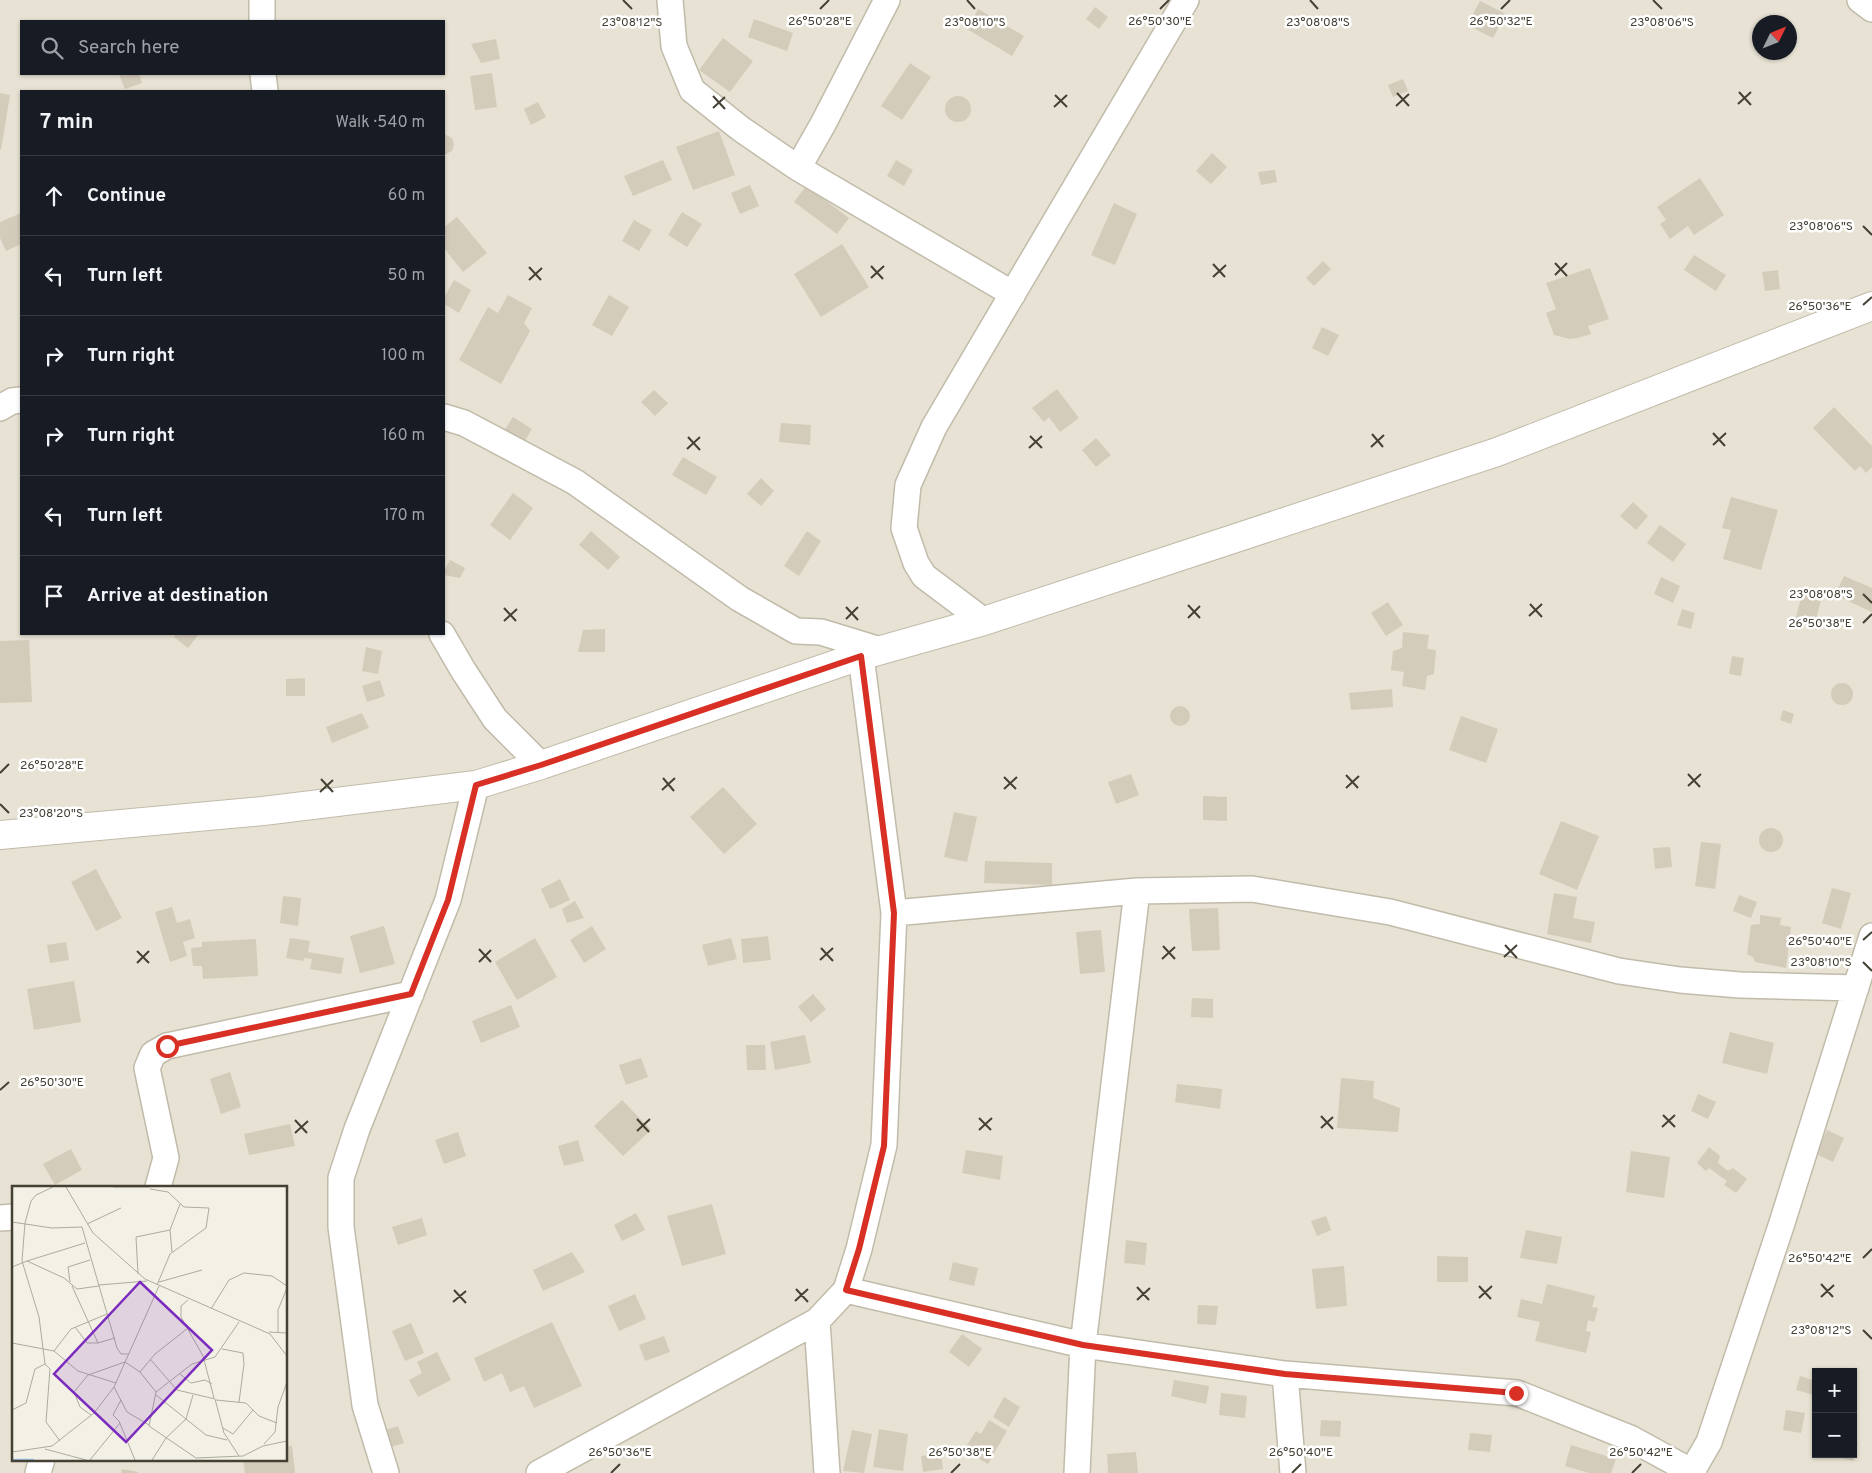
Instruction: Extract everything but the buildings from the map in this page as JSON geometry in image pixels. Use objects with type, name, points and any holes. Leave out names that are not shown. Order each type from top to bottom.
[{"type":"street","points":[[262,0],[262,20]]},
{"type":"street","points":[[670,0],[674,46],[692,90],[741,128],[798,168],[1013,294]]},
{"type":"street","points":[[798,168],[823,124],[886,0]]},
{"type":"street","points":[[984,620],[924,576],[916,563],[904,528],[908,485],[934,427],[1186,0]]},
{"type":"street","points":[[1860,0],[1872,9]]},
{"type":"street","points":[[263,75],[265,90]]},
{"type":"street","points":[[0,834],[262,811],[476,785],[541,765],[871,653],[984,620],[1497,452],[1872,306]]},
{"type":"street","points":[[0,408],[12,401],[20,400]]},
{"type":"street","points":[[445,417],[464,423],[575,482],[740,598],[796,631],[821,632],[871,653]]},
{"type":"street","points":[[443,635],[495,720],[541,765]]},
{"type":"street","points":[[539,1473],[817,1321],[846,1290],[859,1249],[884,1146],[894,913],[871,653]]},
{"type":"street","points":[[386,1473],[365,1405],[341,1227],[342,1178],[357,1129],[448,900],[476,785]]},
{"type":"street","points":[[894,913],[1137,891],[1252,889],[1390,912],[1618,971],[1680,980],[1740,985],[1856,988]]},
{"type":"street","points":[[1077,1473],[1083,1345],[1137,891]]},
{"type":"street","points":[[846,1290],[1083,1345],[1285,1374],[1516,1393],[1630,1438],[1692,1472],[1708,1442],[1781,1226],[1872,936]]},
{"type":"street","points":[[158,1186],[166,1158],[146,1068],[153,1054],[167,1046],[411,994]]},
{"type":"street","points":[[817,1321],[827,1473]]},
{"type":"street","points":[[1285,1374],[1293,1473]]},
{"type":"street","points":[[38,1473],[42,1460]]},
{"type":"shaded area","points":[[0,0],[1872,0],[1872,1473],[0,1473]]},
{"type":"route","points":[[167,1046],[411,994],[448,900],[476,785],[541,765],[861,656],[894,913],[884,1146],[859,1249],[846,1290],[1083,1345],[1285,1374],[1516,1393]]}]
